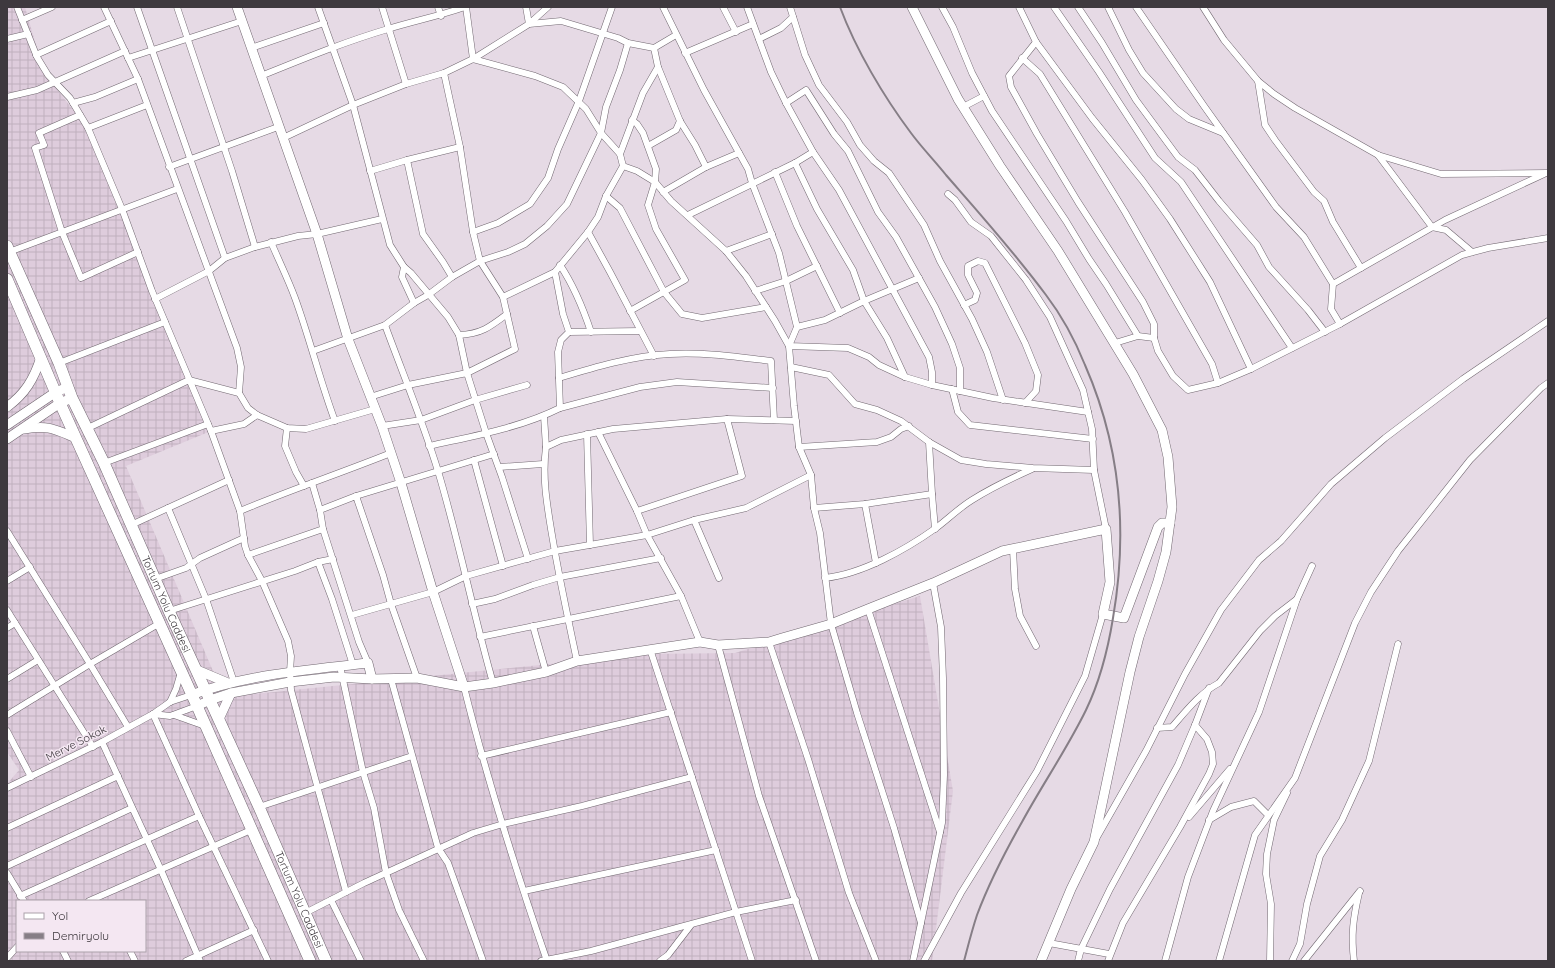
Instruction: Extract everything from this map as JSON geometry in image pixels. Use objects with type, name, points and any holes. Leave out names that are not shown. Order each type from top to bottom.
[{"type":"highway","name":"Tortum Yolu Caddesi","points":[[8,249],[59,364],[72,398],[104,463],[169,611],[259,807],[326,961]]},
{"type":"highway","name":"Tortum Yolu Caddesi","points":[[7,279],[60,403],[160,623],[310,961]]},
{"type":"street","points":[[17,7],[36,55],[48,75],[73,103],[88,128],[122,209],[155,299],[210,427],[240,511],[248,555],[262,581],[288,641],[291,656],[290,682],[346,892]]},
{"type":"street","points":[[22,20],[52,7]]},
{"type":"street","points":[[104,7],[138,79],[177,189],[237,348],[241,366],[239,393],[248,408],[257,415],[287,428],[306,429],[375,409]]},
{"type":"street","points":[[137,7],[225,258]]},
{"type":"street","points":[[177,7],[224,146],[255,247]]},
{"type":"street","points":[[237,7],[278,127],[317,234],[348,339],[382,426],[402,483],[433,592],[464,687],[481,756],[545,961],[592,951],[736,912],[796,900]]},
{"type":"street","points":[[318,7],[352,105],[390,245],[404,267],[411,273],[448,317],[459,335],[475,400],[499,467],[528,559]]},
{"type":"street","points":[[382,7],[406,84]]},
{"type":"street","points":[[438,7],[441,16]]},
{"type":"street","points":[[261,76],[332,48],[388,29],[441,16],[465,7],[473,59]]},
{"type":"street","points":[[526,7],[530,24]]},
{"type":"street","points":[[282,138],[352,105],[406,84],[444,73],[473,59],[530,24],[548,7]]},
{"type":"street","points":[[473,232],[498,223],[530,204],[548,178],[558,149],[579,101],[612,7]]},
{"type":"street","points":[[663,7],[685,53],[748,169],[772,234],[786,281],[797,327],[789,346]]},
{"type":"street","points":[[723,7],[736,32]]},
{"type":"street","points":[[747,7],[771,72],[786,102],[813,152],[839,190],[929,357],[932,372],[932,385]]},
{"type":"street","points":[[790,7],[805,56],[819,85],[844,118],[860,145],[874,161],[889,174],[924,226],[987,352],[1003,400]]},
{"type":"street","points":[[912,7],[963,108],[1000,166],[1058,250],[1133,374],[1162,430],[1168,457],[1172,507],[1166,552],[1130,672],[1094,842]]},
{"type":"street","points":[[942,7],[953,27],[972,73],[992,111],[1066,220],[1138,336]]},
{"type":"street","points":[[1019,7],[1036,42],[1092,118],[1142,180],[1170,219],[1210,282],[1251,369]]},
{"type":"street","points":[[1054,7],[1099,72],[1155,158],[1181,182],[1292,348]]},
{"type":"street","points":[[1078,7],[1102,43],[1136,100],[1178,157],[1195,170],[1219,201],[1257,245],[1269,267],[1308,310],[1325,332]]},
{"type":"street","points":[[1108,7],[1129,50],[1143,73],[1176,109],[1189,119],[1224,134]]},
{"type":"street","points":[[1136,7],[1276,207],[1304,237],[1333,284],[1331,310],[1340,324]]},
{"type":"street","points":[[1203,7],[1224,40],[1258,81],[1295,108],[1378,155],[1441,174],[1547,172]]},
{"type":"street","points":[[759,39],[781,28],[793,17]]},
{"type":"street","points":[[36,55],[111,21]]},
{"type":"street","points":[[530,24],[561,21],[602,33],[628,43],[654,48],[676,35]]},
{"type":"street","points":[[128,58],[242,22]]},
{"type":"street","points":[[251,48],[324,23]]},
{"type":"street","points":[[685,53],[753,24]]},
{"type":"street","points":[[7,39],[28,34]]},
{"type":"street","points":[[1036,42],[1009,76],[1011,87],[1078,202],[1143,302],[1154,324],[1154,338],[1158,350],[1173,376],[1188,390],[1218,384],[1251,369],[1340,324],[1462,255],[1488,248],[1548,238]]},
{"type":"street","points":[[313,351],[385,325],[452,277],[480,262],[525,244],[547,226],[567,204],[601,133],[606,106],[620,70],[628,43]]},
{"type":"street","points":[[654,48],[658,68],[680,121],[695,145],[706,167]]},
{"type":"street","points":[[7,98],[37,90],[124,51]]},
{"type":"street","points":[[1022,58],[1040,74],[1125,212],[1212,364],[1218,384]]},
{"type":"street","points":[[473,59],[535,76],[564,87],[586,109],[601,133],[620,154],[623,166],[606,196],[598,217],[588,232],[555,272],[503,298]]},
{"type":"street","points":[[620,154],[643,93],[658,68]]},
{"type":"street","points":[[370,397],[408,385],[467,372],[515,349],[503,298],[480,262],[473,232],[460,147],[444,73]]},
{"type":"street","points":[[73,103],[95,97],[138,79]]},
{"type":"street","points":[[1258,81],[1265,124],[1275,140],[1314,192],[1324,201],[1333,222],[1361,268]]},
{"type":"street","points":[[786,102],[806,90],[834,134],[848,151],[878,212],[896,237],[919,278],[952,344],[960,368],[960,391]]},
{"type":"street","points":[[963,108],[984,96]]},
{"type":"street","points":[[88,128],[147,105]]},
{"type":"street","points":[[80,115],[40,133],[44,145],[35,148],[62,232],[81,278],[138,252]]},
{"type":"street","points":[[630,311],[685,280],[656,229],[648,205],[655,182],[656,169],[648,146],[637,124],[632,120]]},
{"type":"street","points":[[648,146],[676,130],[680,121]]},
{"type":"street","points":[[170,167],[278,127]]},
{"type":"street","points":[[370,171],[460,147]]},
{"type":"street","points":[[688,215],[795,163],[813,152]]},
{"type":"street","points":[[663,192],[706,167],[739,153]]},
{"type":"street","points":[[1378,155],[1432,227],[1446,230],[1472,252]]},
{"type":"street","points":[[407,160],[423,234],[452,277]]},
{"type":"street","points":[[795,163],[817,209],[853,270],[864,301],[888,338],[905,377]]},
{"type":"street","points":[[623,166],[637,171],[655,182],[663,192],[726,251],[766,307],[789,346],[799,447],[811,475],[814,508],[820,533],[831,624],[857,713],[894,828],[921,923]]},
{"type":"street","points":[[775,172],[797,226],[840,313]]},
{"type":"street","points":[[1333,284],[1432,227],[1547,172]]},
{"type":"street","points":[[8,249],[62,232],[177,189]]},
{"type":"street","points":[[924,961],[962,893],[1041,765],[1085,676],[1103,614],[1110,582],[1106,529],[1094,470],[1093,439],[1083,390],[1050,317],[1026,280],[991,236],[971,222],[955,200],[948,194]]},
{"type":"street","points":[[606,196],[620,208],[664,292],[682,314],[702,318],[766,307]]},
{"type":"street","points":[[155,299],[209,271],[225,258],[255,247],[298,236],[317,234],[382,220]]},
{"type":"street","points":[[588,232],[654,356]]},
{"type":"street","points":[[726,251],[772,234]]},
{"type":"street","points":[[271,242],[295,298],[313,351],[321,383],[335,421]]},
{"type":"street","points":[[964,305],[975,300],[977,293],[968,275],[968,266],[978,261],[985,263],[1038,375],[1036,391],[1025,403]]},
{"type":"street","points":[[560,265],[583,307],[590,332]]},
{"type":"street","points":[[755,291],[786,281],[817,266]]},
{"type":"street","points":[[404,267],[402,276],[414,304]]},
{"type":"street","points":[[555,272],[563,314],[569,332]]},
{"type":"street","points":[[797,327],[826,320],[864,301],[919,278]]},
{"type":"street","points":[[459,335],[473,334],[492,325],[507,314]]},
{"type":"street","points":[[1041,961],[1071,889],[1094,842],[1185,674],[1221,610],[1259,560],[1281,541],[1331,484],[1385,438],[1463,379],[1548,321]]},
{"type":"street","points":[[59,364],[165,322]]},
{"type":"street","points":[[385,325],[438,470],[493,683]]},
{"type":"street","points":[[560,408],[558,352],[561,340],[569,332],[640,331]]},
{"type":"street","points":[[1114,343],[1138,336],[1154,338]]},
{"type":"street","points":[[789,346],[848,348],[869,357],[879,365],[905,377],[932,385],[1003,400],[1088,412]]},
{"type":"street","points":[[559,378],[593,368],[629,360],[670,354],[724,356],[771,361],[774,420]]},
{"type":"street","points":[[7,407],[19,399],[30,384],[36,372],[40,357]]},
{"type":"street","points":[[791,367],[829,375],[855,404],[876,410],[909,426],[929,442],[961,460],[986,464],[1033,468],[1094,470]]},
{"type":"street","points":[[88,428],[189,380],[239,393]]},
{"type":"street","points":[[429,446],[486,433],[544,416],[560,408],[640,387],[677,382],[773,388]]},
{"type":"street","points":[[1270,961],[1271,904],[1266,874],[1267,854],[1274,820],[1295,778],[1355,623],[1371,592],[1398,551],[1470,460],[1541,388],[1548,383]]},
{"type":"street","points":[[382,426],[421,420],[475,400],[527,385]]},
{"type":"street","points":[[7,425],[56,392],[68,387]]},
{"type":"street","points":[[952,389],[958,412],[970,425],[1093,439]]},
{"type":"street","points":[[7,439],[60,403],[72,398]]},
{"type":"street","points":[[104,463],[210,427],[244,424],[257,415]]},
{"type":"street","points":[[544,416],[546,447],[543,464],[544,486],[577,662]]},
{"type":"street","points":[[546,447],[561,440],[613,429],[727,419],[796,421]]},
{"type":"street","points":[[637,511],[742,476],[727,419]]},
{"type":"street","points":[[21,429],[40,426],[55,429],[76,438]]},
{"type":"street","points":[[799,447],[877,442],[891,437],[901,429],[909,426]]},
{"type":"street","points":[[287,428],[285,446],[296,472],[304,486]]},
{"type":"street","points":[[598,432],[637,511],[647,535],[681,596],[700,642]]},
{"type":"street","points":[[587,434],[590,545]]},
{"type":"street","points":[[929,442],[935,529]]},
{"type":"street","points":[[240,511],[391,453]]},
{"type":"street","points":[[320,510],[356,496],[494,454]]},
{"type":"street","points":[[474,460],[502,566]]},
{"type":"street","points":[[499,467],[543,464]]},
{"type":"street","points":[[825,578],[840,576],[876,563],[935,529],[972,500],[1033,468]]},
{"type":"street","points":[[352,615],[433,592],[466,576],[555,551],[647,535],[694,520],[746,508],[811,475]]},
{"type":"street","points":[[131,525],[229,480]]},
{"type":"street","points":[[312,483],[320,510],[323,530],[372,679]]},
{"type":"street","points":[[814,508],[865,504],[932,494]]},
{"type":"street","points":[[356,496],[417,678]]},
{"type":"street","points":[[865,504],[876,563]]},
{"type":"street","points":[[168,508],[206,599],[231,683]]},
{"type":"street","points":[[694,520],[719,578]]},
{"type":"street","points":[[1103,614],[1124,618],[1158,527],[1162,523],[1170,523]]},
{"type":"street","points":[[191,695],[231,693],[290,682],[342,677],[372,679],[417,678],[464,687],[493,683],[546,672],[577,662],[650,649],[700,642],[718,645],[769,642],[831,624],[933,583],[1002,551],[1106,529]]},
{"type":"street","points":[[248,555],[323,530]]},
{"type":"street","points":[[7,531],[128,727]]},
{"type":"street","points":[[155,579],[186,568],[200,558],[244,538]]},
{"type":"street","points":[[1013,549],[1015,589],[1020,616],[1036,646]]},
{"type":"street","points":[[472,604],[495,599],[532,585],[560,577],[661,558]]},
{"type":"street","points":[[169,611],[318,562],[333,559]]},
{"type":"street","points":[[318,562],[332,599],[353,665]]},
{"type":"street","points":[[1165,961],[1188,877],[1209,820],[1259,712],[1297,599],[1312,566]]},
{"type":"street","points":[[7,581],[30,567]]},
{"type":"street","points":[[913,961],[942,823],[944,775],[943,678],[941,627],[933,583]]},
{"type":"street","points":[[480,637],[681,596]]},
{"type":"street","points":[[1157,728],[1172,727],[1209,688],[1219,682],[1260,631],[1275,616],[1297,599]]},
{"type":"street","points":[[868,609],[940,834]]},
{"type":"street","points":[[7,610],[92,747]]},
{"type":"street","points":[[7,628],[15,623]]},
{"type":"street","points":[[7,715],[160,623]]},
{"type":"street","points":[[533,626],[546,672]]},
{"type":"street","points":[[769,642],[808,759],[849,893],[876,961]]},
{"type":"street","points":[[1292,961],[1300,944],[1307,904],[1320,856],[1342,820],[1369,761],[1398,644]]},
{"type":"street","points":[[718,645],[759,796],[816,961]]},
{"type":"street","points":[[650,649],[752,961]]},
{"type":"street","points":[[7,679],[38,660]]},
{"type":"street","points":[[153,714],[170,716],[197,706],[208,695],[231,683],[290,672],[368,663]]},
{"type":"street","points":[[340,666],[363,772],[374,808],[386,873],[399,910],[424,961]]},
{"type":"street","points":[[197,670],[231,683]]},
{"type":"street","points":[[170,702],[181,672]]},
{"type":"street","points":[[391,679],[438,848],[448,863],[483,961]]},
{"type":"street","points":[[1078,961],[1081,949],[1110,889],[1178,765],[1196,725],[1209,688]]},
{"type":"street","points":[[219,719],[231,693]]},
{"type":"street","name":"Merve Sokak","points":[[7,788],[102,742],[153,714],[170,702],[191,695]]},
{"type":"street","points":[[481,756],[671,712]]},
{"type":"street","points":[[153,714],[199,816],[268,961]]},
{"type":"street","points":[[174,715],[205,726]]},
{"type":"street","points":[[1049,943],[1081,949],[1108,958],[1122,923],[1180,827],[1213,764],[1212,752],[1207,739],[1196,725]]},
{"type":"street","points":[[7,730],[31,777]]},
{"type":"street","points":[[102,742],[161,870],[199,959]]},
{"type":"street","points":[[259,807],[412,756]]},
{"type":"street","points":[[1180,827],[1235,763]]},
{"type":"street","points":[[7,828],[118,776]]},
{"type":"street","points":[[305,913],[438,848],[473,833],[503,824],[582,806],[692,777]]},
{"type":"street","points":[[1219,961],[1255,835],[1295,778]]},
{"type":"street","points":[[1209,820],[1231,807],[1254,801],[1268,815]]},
{"type":"street","points":[[7,866],[132,808]]},
{"type":"street","points":[[7,872],[22,898],[199,816]]},
{"type":"street","points":[[91,900],[251,830]]},
{"type":"street","points":[[524,891],[716,850]]},
{"type":"street","points":[[1304,961],[1360,891],[1353,921],[1352,940],[1354,961]]},
{"type":"street","points":[[105,894],[108,900]]},
{"type":"street","points":[[331,900],[361,961]]},
{"type":"street","points":[[660,961],[668,955],[691,924]]},
{"type":"street","points":[[186,961],[199,959],[254,930]]},
{"type":"street","points":[[7,958],[16,948]]},
{"type":"street","points":[[64,952],[68,961]]},
{"type":"street","points":[[130,952],[135,961]]},
{"type":"shaded area","points":[[7,7],[25,7],[44,73],[81,120],[211,431],[126,466],[224,697],[648,654],[735,653],[920,596],[953,791],[932,961],[12,961],[7,950],[7,784],[19,770],[7,752]]},
{"type":"railway","points":[[840,7],[854,40],[871,73],[901,119],[920,144],[1022,264],[1063,320],[1081,356],[1097,395],[1113,457],[1118,489],[1120,521],[1118,585],[1109,641],[1103,665],[1091,699],[1079,724],[1009,845],[992,879],[977,915],[964,961]]}]
